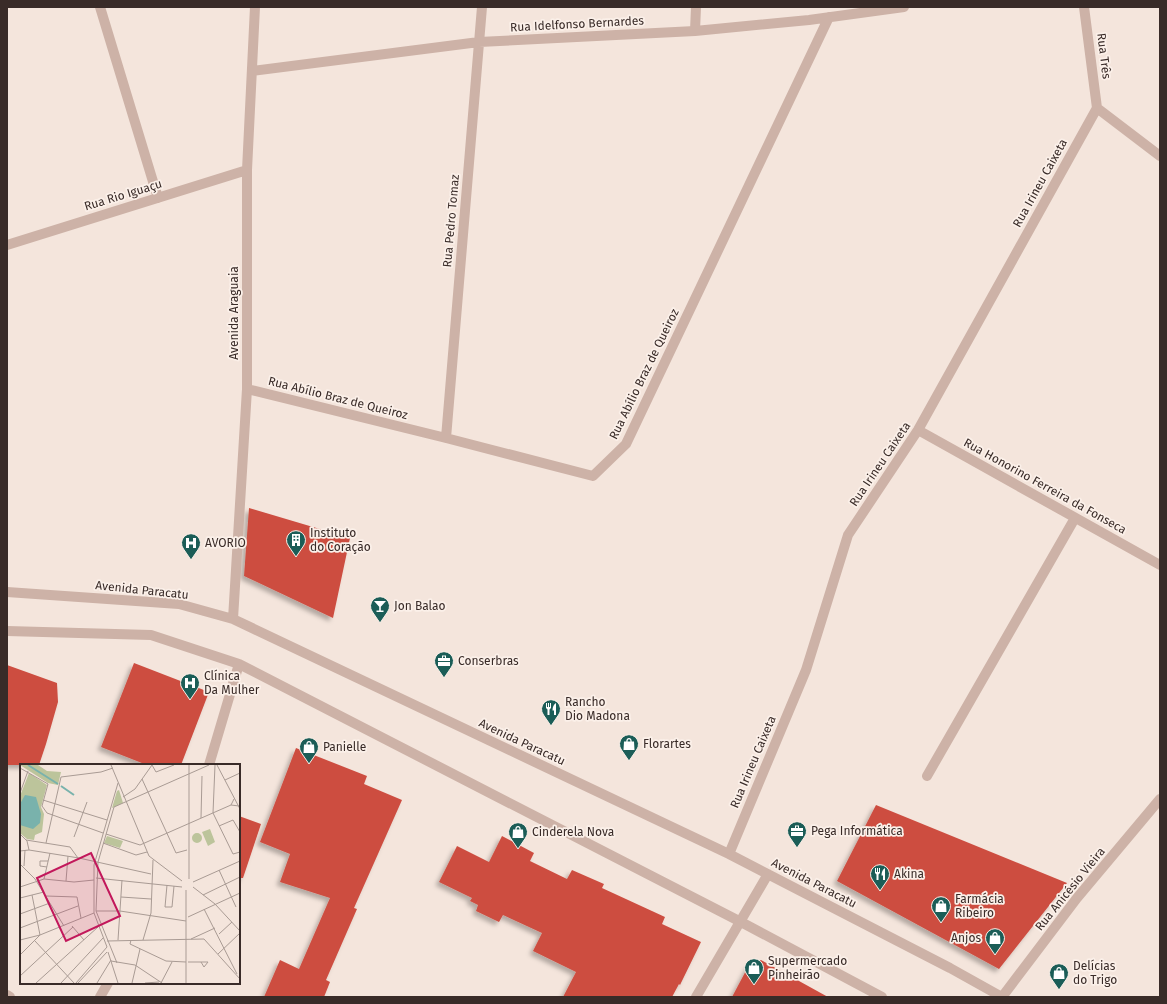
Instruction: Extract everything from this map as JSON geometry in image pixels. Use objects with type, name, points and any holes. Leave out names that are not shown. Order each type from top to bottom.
[{"type":"street","points":[[100,7],[158,198]]},
{"type":"street","name":"Avenida Araguaia","points":[[233,619],[247,389],[248,170],[255,7]]},
{"type":"street","name":"Rua Pedro Tomaz","points":[[446,438],[482,7]]},
{"type":"street","points":[[695,31],[696,7]]},
{"type":"street","name":"Rua Idelfonso Bernardes","points":[[252,71],[479,42],[695,31],[829,17],[904,7]]},
{"type":"street","name":"Rua Três","points":[[1084,7],[1097,108]]},
{"type":"street","name":"Rua Abílio Braz de Queiroz","points":[[247,389],[593,476],[626,444],[829,17]]},
{"type":"street","points":[[1097,108],[1160,156]]},
{"type":"street","name":"Rua Irineu Caixeta","points":[[729,854],[806,670],[848,535],[918,430],[1097,108]]},
{"type":"street","name":"Rua Rio Iguaçu","points":[[7,245],[248,170]]},
{"type":"street","name":"Rua Honorino Ferreira da Fonseca","points":[[918,430],[1160,565]]},
{"type":"street","points":[[927,776],[1075,518]]},
{"type":"street","name":"Avenida Paracatu","points":[[7,592],[179,604],[233,619],[729,854],[1002,997]]},
{"type":"street","points":[[7,631],[151,635],[239,664],[741,922],[882,997]]},
{"type":"street","points":[[209,764],[239,664]]},
{"type":"street","name":"Rua Anicésio Vieira","points":[[1002,997],[1078,898],[1160,799]]},
{"type":"street","points":[[696,997],[768,874]]},
{"type":"street","points":[[100,997],[107,984]]},
{"type":"building","name":"Instituto do Coração","points":[[249,508],[350,538],[333,618],[244,576]]},
{"type":"building","points":[[134,663],[209,692],[181,764],[144,764],[101,747]]},
{"type":"building","points":[[7,665],[57,683],[58,702],[39,764],[7,765]]},
{"type":"building","points":[[296,748],[367,776],[364,784],[402,800],[354,908],[357,909],[326,980],[330,982],[324,997],[264,997],[280,960],[299,969],[330,898],[280,882],[290,854],[260,842]]},
{"type":"building","points":[[876,805],[1067,883],[999,969],[837,881]]},
{"type":"building","points":[[240,816],[261,824],[243,878],[240,878]]},
{"type":"building","points":[[502,836],[534,853],[530,861],[567,879],[572,870],[604,884],[602,888],[665,917],[662,924],[701,942],[680,985],[679,984],[672,997],[563,997],[576,972],[533,951],[542,933],[503,915],[499,922],[476,911],[478,905],[470,901],[472,898],[439,882],[457,846],[489,862]]},
{"type":"building","points":[[761,960],[828,997],[732,997],[749,965]]},
{"type":"place","name":"Instituto do Coração","points":[[296,557]]},
{"type":"place","name":"AVORIO","points":[[191,560]]},
{"type":"place","name":"Jon Balao","points":[[380,623]]},
{"type":"place","name":"Conserbras","points":[[444,678]]},
{"type":"place","name":"Clínica Da Mulher","points":[[190,700]]},
{"type":"place","name":"Rancho Dio Madona","points":[[551,726]]},
{"type":"place","name":"Florartes","points":[[629,761]]},
{"type":"place","name":"Panielle","points":[[309,764]]},
{"type":"place","name":"Pega Informática","points":[[797,848]]},
{"type":"place","name":"Cinderela Nova","points":[[518,849]]},
{"type":"place","name":"Akina","points":[[880,891]]},
{"type":"place","name":"Farmácia Ribeiro","points":[[941,923]]},
{"type":"place","name":"Anjos","points":[[995,955]]},
{"type":"place","name":"Supermercado Pinheirão","points":[[754,985]]},
{"type":"place","name":"Delícias do Trigo","points":[[1059,990]]}]
